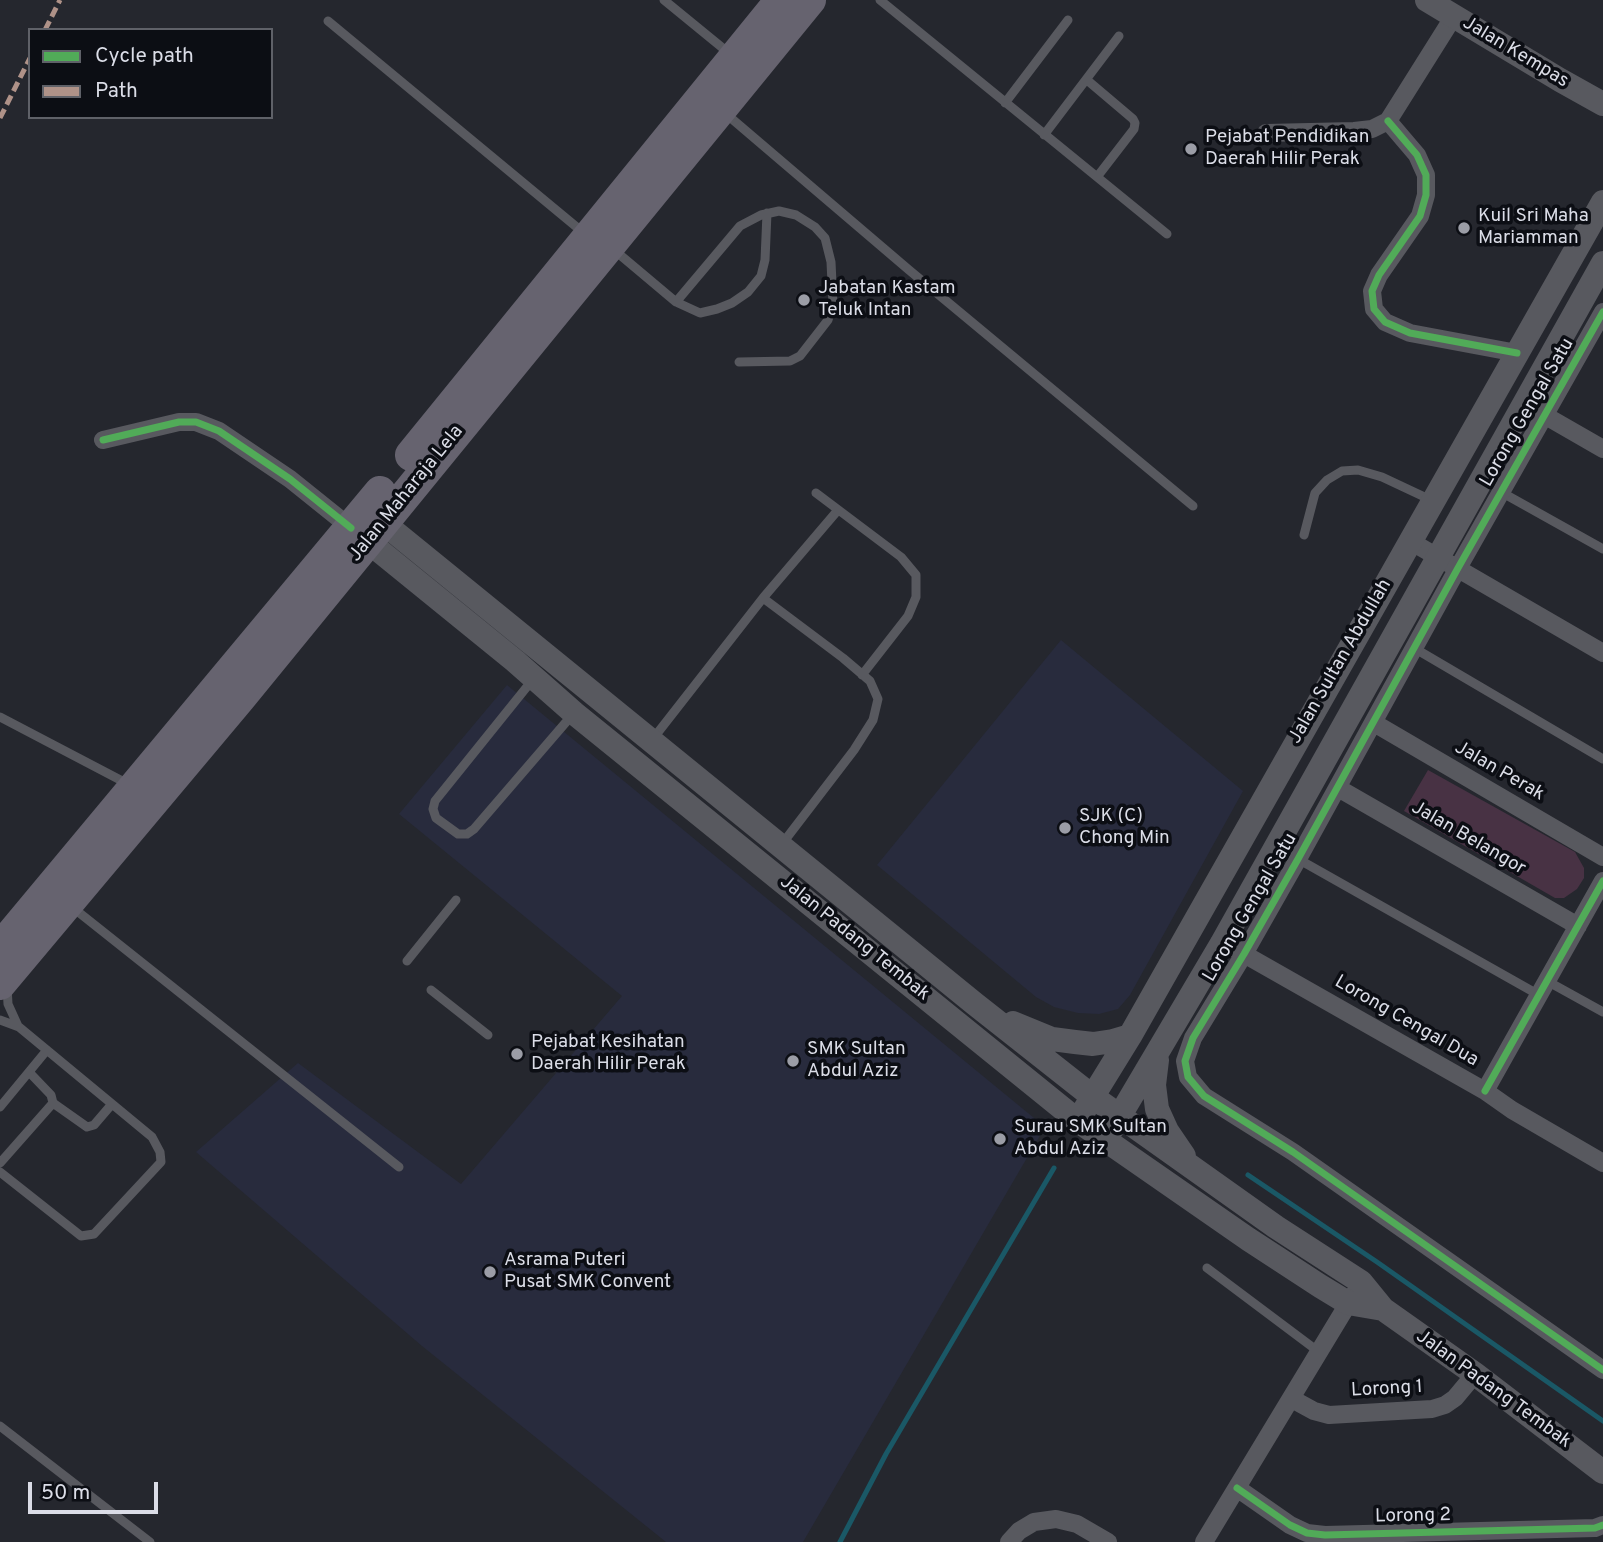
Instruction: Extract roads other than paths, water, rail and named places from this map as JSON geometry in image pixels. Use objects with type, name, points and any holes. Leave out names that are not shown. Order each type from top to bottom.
[{"type":"highway","name":"Jalan Maharaja Lela","points":[[2,969],[67,903],[598,241],[734,57],[781,0]]},
{"type":"highway","name":"Jalan Maharaja Lela","points":[[598,241],[721,110],[810,0]]},
{"type":"highway","name":"Jalan Maharaja Lela","points":[[2,969],[133,787],[368,525]]},
{"type":"main road","name":"Jalan Kempas","points":[[1427,0],[1599,100]]},
{"type":"main road","name":"Jalan Sultan Abdullah","points":[[1078,1121],[1130,1035],[1603,202]]},
{"type":"main road","name":"Jalan Sultan Abdullah","points":[[1105,1142],[1157,1055],[1233,948],[1448,562],[1603,263]]},
{"type":"main road","name":"Jalan Padang Tembak","points":[[368,525],[574,713],[1105,1142],[1248,1239],[1383,1309],[1475,1374],[1603,1472]]},
{"type":"main road","name":"Jalan Padang Tembak","points":[[368,525],[651,741],[1093,1097],[1276,1227],[1354,1293]]},
{"type":"main road","points":[[1215,882],[1215,929],[1233,948]]},
{"type":"main road","points":[[975,1004],[1031,1032],[1052,1039],[1093,1044],[1130,1035]]},
{"type":"main road","points":[[1157,1055],[1154,1085],[1157,1108],[1167,1131],[1193,1168]]},
{"type":"street","points":[[1266,133],[1354,131],[1372,129],[1388,121],[1454,16]]},
{"type":"street","points":[[1388,121],[1417,155],[1426,175],[1426,195],[1420,216],[1379,275],[1372,291],[1374,309],[1385,322],[1410,333],[1517,353]]},
{"type":"street","name":"Lorong Gengal Satu","points":[[1603,312],[1501,492],[1448,562],[1414,648],[1338,788],[1298,859],[1233,948],[1185,1061],[1188,1077],[1204,1096],[1293,1152],[1603,1370]]},
{"type":"street","points":[[1544,415],[1603,449]]},
{"type":"street","points":[[103,440],[178,422],[196,422],[219,431],[280,472],[368,525]]},
{"type":"street","points":[[1410,541],[1603,653]]},
{"type":"street","name":"Jalan Perak","points":[[1374,723],[1603,857]]},
{"type":"street","name":"Jalan Belangor","points":[[1338,788],[1578,926]]},
{"type":"street","points":[[1485,1091],[1603,881]]},
{"type":"street","name":"Lorong Cengal Dua","points":[[1233,948],[1485,1091],[1512,1110],[1603,1163]]},
{"type":"street","points":[[1204,1542],[1354,1293]]},
{"type":"street","name":"Lorong 1","points":[[1292,1399],[1314,1411],[1329,1415],[1432,1409],[1455,1398],[1475,1374]]},
{"type":"street","name":"Lorong 2","points":[[1237,1488],[1290,1525],[1316,1534],[1595,1528],[1603,1525]]},
{"type":"street","points":[[1009,1542],[1019,1531],[1034,1522],[1056,1519],[1076,1524],[1108,1542]]},
{"type":"lane","points":[[664,0],[734,57]]},
{"type":"lane","points":[[880,0],[1167,234]]},
{"type":"lane","points":[[1005,103],[1068,20]]},
{"type":"lane","points":[[328,21],[598,241],[676,302],[700,313],[717,310],[732,303],[748,292],[761,276],[765,260],[767,214]]},
{"type":"lane","points":[[1044,135],[1119,36]]},
{"type":"lane","points":[[1087,80],[1135,123],[1134,129],[1097,177]]},
{"type":"lane","points":[[721,110],[1193,506]]},
{"type":"lane","points":[[676,302],[740,226],[779,211],[796,215],[815,227],[825,238],[831,262],[833,304],[828,320],[800,356],[790,361],[739,362]]},
{"type":"lane","points":[[1304,535],[1315,493],[1327,480],[1342,471],[1358,470],[1382,477],[1433,501]]},
{"type":"lane","points":[[1501,492],[1603,549]]},
{"type":"lane","points":[[816,493],[901,556],[916,575],[916,597],[908,616],[862,675]]},
{"type":"lane","points":[[651,741],[763,598],[838,510]]},
{"type":"lane","points":[[763,598],[870,681],[878,699],[873,720],[854,750],[780,846]]},
{"type":"lane","points":[[1414,648],[1603,759]]},
{"type":"lane","points":[[534,678],[436,801],[433,809],[436,818],[458,834],[467,834],[474,829],[574,713]]},
{"type":"lane","points":[[0,717],[133,787]]},
{"type":"lane","points":[[1298,859],[1543,988],[1603,1012]]},
{"type":"lane","points":[[407,961],[456,900]]},
{"type":"lane","points":[[67,903],[399,1167]]},
{"type":"lane","points":[[2,969],[8,1004],[19,1027]]},
{"type":"lane","points":[[432,990],[488,1035]]},
{"type":"lane","points":[[0,1020],[19,1027],[152,1137],[160,1152],[161,1162],[94,1234],[81,1236],[0,1172]]},
{"type":"lane","points":[[0,1107],[47,1050]]},
{"type":"lane","points":[[29,1072],[51,1095],[53,1103],[87,1127],[94,1125],[112,1104]]},
{"type":"lane","points":[[0,1163],[53,1103]]},
{"type":"lane","points":[[1207,1268],[1320,1352]]},
{"type":"lane","points":[[0,1426],[150,1542]]},
{"type":"waterway","points":[[840,1542],[886,1454],[1054,1168]]},
{"type":"waterway","points":[[1248,1175],[1603,1421]]},
{"type":"place","name":"Pejabat Pendidikan Daerah Hilir Perak","points":[[1191,149]]},
{"type":"place","name":"Kuil Sri Maha Mariamman","points":[[1464,228]]},
{"type":"place","name":"Jabatan Kastam Teluk Intan","points":[[804,300]]},
{"type":"place","name":"SJK (C) Chong Min","points":[[1065,828]]},
{"type":"place","name":"Pejabat Kesihatan Daerah Hilir Perak","points":[[517,1054]]},
{"type":"place","name":"SMK Sultan Abdul Aziz","points":[[793,1061]]},
{"type":"place","name":"Surau SMK Sultan Abdul Aziz","points":[[1000,1139]]},
{"type":"place","name":"Asrama Puteri Pusat SMK Convent","points":[[490,1272]]}]
